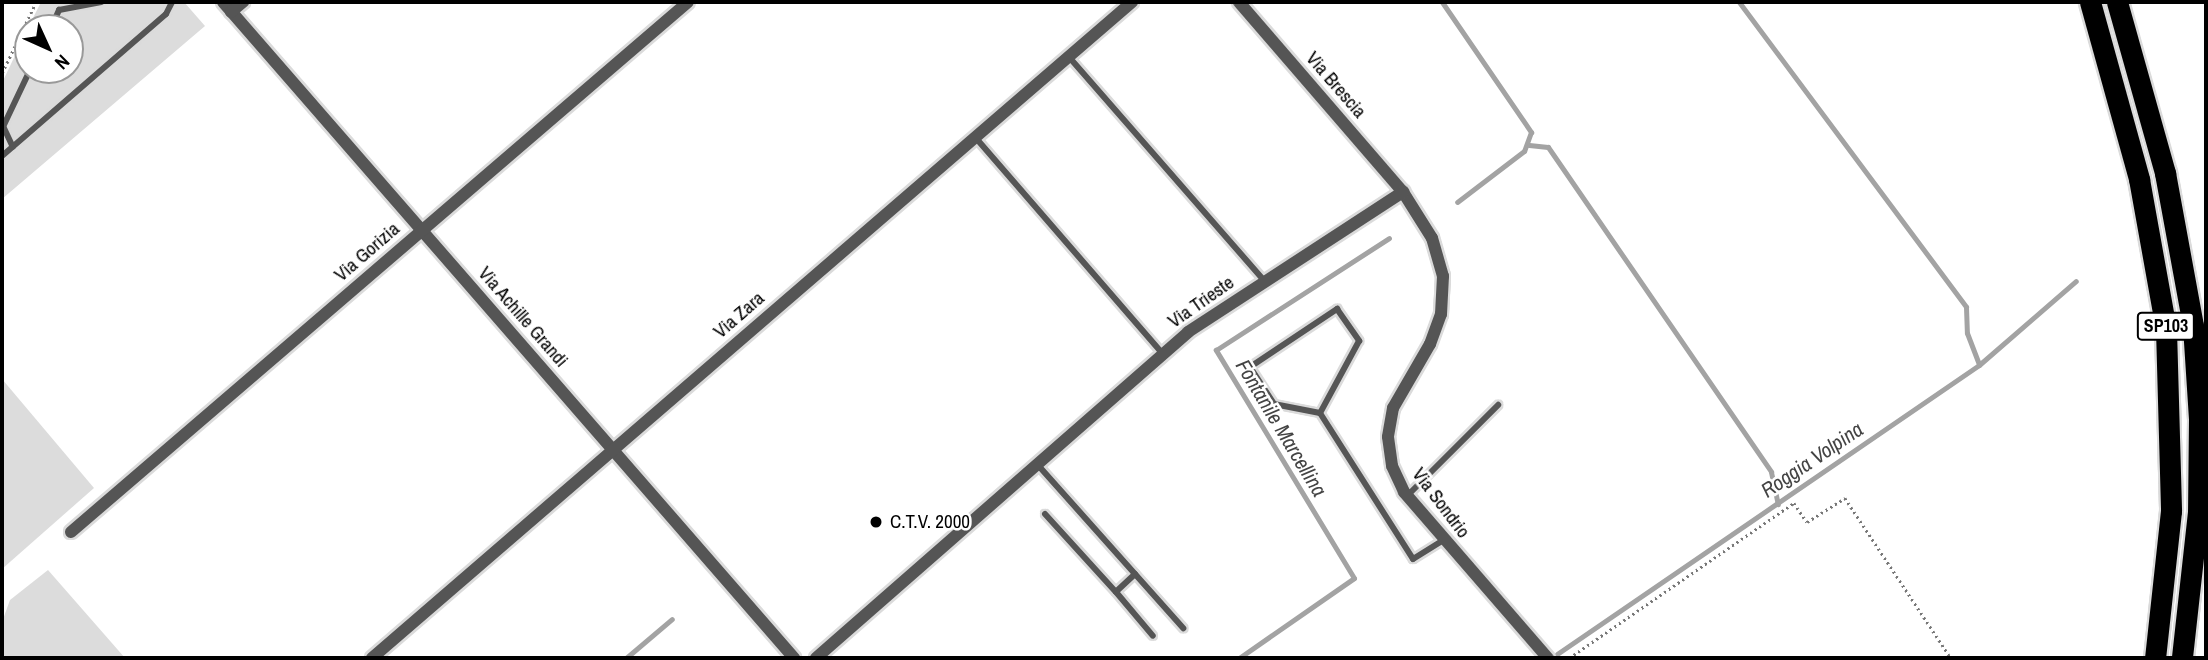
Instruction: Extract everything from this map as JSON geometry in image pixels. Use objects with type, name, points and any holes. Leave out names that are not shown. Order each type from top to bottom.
[{"type":"highway","name":"SP103","points":[[2090,2],[2143,192],[2166,329],[2171,511],[2155,658]]},
{"type":"highway","name":"SP103","points":[[2117,2],[2165,173],[2193,326],[2198,512],[2182,658]]},
{"type":"street","points":[[227,7],[243,2]]},
{"type":"street","name":"Via Gorizia","points":[[71,532],[688,2]]},
{"type":"street","name":"Via Zara","points":[[372,658],[1132,2]]},
{"type":"street","name":"Via Brescia","points":[[1239,2],[1403,192]]},
{"type":"street","name":"Via Achille Grandi","points":[[227,7],[794,658]]},
{"type":"street","name":"Via Trieste","points":[[816,658],[1163,354],[1265,282],[1403,192]]},
{"type":"street","name":"Via Sondrio","points":[[1403,192],[1435,245],[1444,291],[1434,337],[1397,397],[1390,419],[1391,460],[1407,496],[1548,658]]},
{"type":"lane","points":[[58,14],[60,10],[101,2]]},
{"type":"lane","points":[[2,156],[166,14],[172,2]]},
{"type":"lane","points":[[1069,57],[1265,282]]},
{"type":"lane","points":[[13,147],[2,127],[23,84]]},
{"type":"lane","points":[[975,137],[1163,354]]},
{"type":"lane","points":[[1321,413],[1359,341],[1337,309],[1250,367],[1274,404],[1321,413],[1413,559],[1444,540]]},
{"type":"lane","points":[[1407,496],[1498,405]]},
{"type":"lane","points":[[1037,464],[1183,628]]},
{"type":"lane","points":[[1045,514],[1153,636]]},
{"type":"lane","points":[[1116,592],[1135,575]]},
{"type":"path","points":[[2,73],[36,2]]},
{"type":"path","points":[[1569,658],[1794,503],[1807,522],[1845,498],[1951,658]]},
{"type":"shaded area","points":[[41,2],[184,2],[205,26],[2,199],[2,83],[14,58],[14,84],[84,84],[84,14],[35,14]]},
{"type":"shaded area","points":[[2,379],[94,488],[2,569]]},
{"type":"shaded area","points":[[48,570],[125,658],[2,658],[2,622],[10,600]]},
{"type":"waterway","name":"Fontanile Marcellina","points":[[1442,2],[1531,132],[1524,151],[1457,202]]},
{"type":"waterway","points":[[1739,2],[1966,307],[1967,333],[1979,365]]},
{"type":"waterway","points":[[1529,145],[1548,147],[1771,472],[1778,504]]},
{"type":"waterway","name":"Fontanile Marcellina","points":[[1239,658],[1354,578],[1216,350],[1389,238]]},
{"type":"waterway","name":"Roggia Volpina","points":[[1557,654],[1979,365],[2076,281]]},
{"type":"waterway","points":[[626,658],[672,619]]},
{"type":"place","name":"C.T.V. 2000","points":[[876,522]]}]
